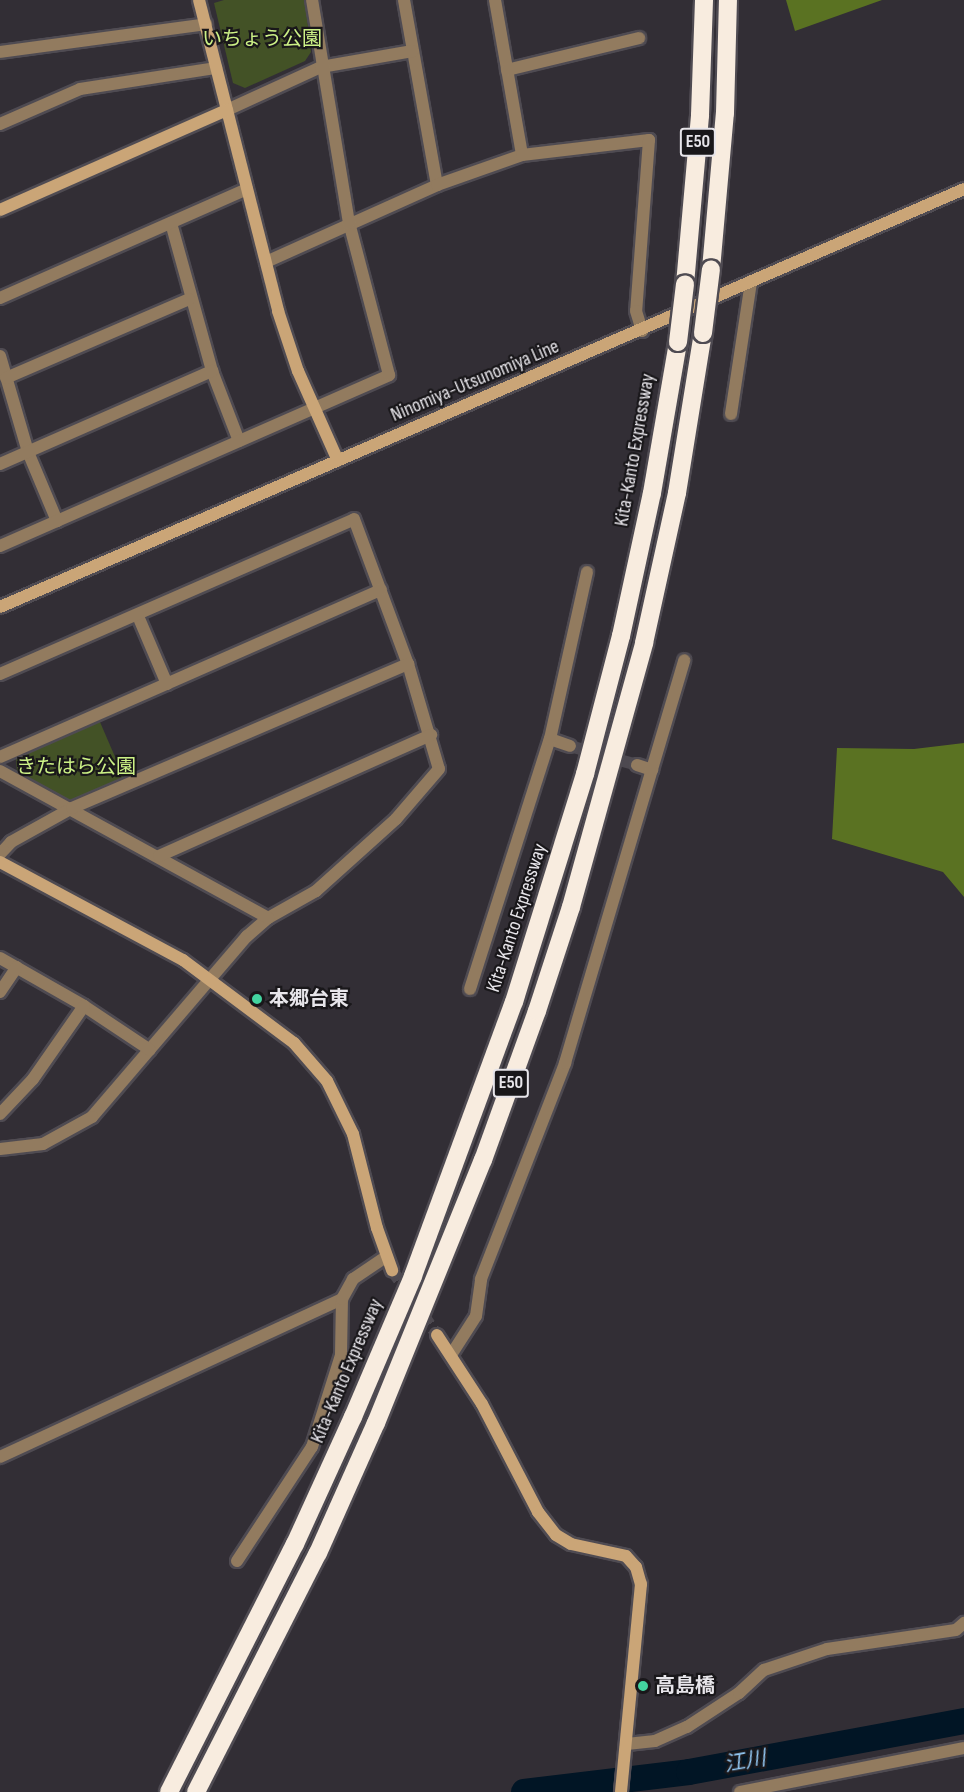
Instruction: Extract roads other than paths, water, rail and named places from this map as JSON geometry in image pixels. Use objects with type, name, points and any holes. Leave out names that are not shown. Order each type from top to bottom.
[{"type":"highway","name":"Kita-Kanto Expressway","points":[[170,1792],[290,1554],[353,1417],[417,1265],[514,1002],[582,785],[621,636],[652,493],[678,342],[699,127],[704,0]]},
{"type":"highway","name":"E50","points":[[196,1792],[318,1553],[376,1423],[483,1160],[537,1011],[571,907],[644,643],[677,493],[711,269],[724,113],[728,0]]},
{"type":"street","points":[[200,0],[266,262],[292,351],[338,461]]},
{"type":"street","points":[[0,546],[389,375],[350,223],[321,68],[312,0]]},
{"type":"street","points":[[404,0],[436,185]]},
{"type":"street","points":[[495,0],[522,155]]},
{"type":"street","points":[[0,52],[206,24]]},
{"type":"street","points":[[507,70],[639,38]]},
{"type":"street","points":[[0,210],[321,68],[413,51]]},
{"type":"street","points":[[0,124],[80,89],[216,68]]},
{"type":"street","points":[[266,262],[436,185],[522,155],[649,140],[636,310],[642,332]]},
{"type":"street","points":[[0,298],[247,189]]},
{"type":"street","name":"Ninomiya-Utsunomiya Line","points":[[0,607],[642,332],[751,281],[964,189]]},
{"type":"street","points":[[171,223],[189,298],[212,371],[239,441]]},
{"type":"street","points":[[731,414],[751,281]]},
{"type":"street","points":[[6,378],[189,298]]},
{"type":"street","points":[[0,356],[28,452],[57,521]]},
{"type":"street","points":[[0,464],[212,371]]},
{"type":"street","points":[[0,674],[138,616],[354,519],[408,664],[431,735],[439,769],[396,819],[316,891],[268,918],[210,977],[92,1117],[43,1144],[0,1149]]},
{"type":"street","points":[[470,989],[550,739],[587,572]]},
{"type":"street","points":[[0,757],[381,590]]},
{"type":"street","points":[[138,616],[167,684]]},
{"type":"street","points":[[451,1355],[476,1316],[481,1280],[565,1064],[684,660]]},
{"type":"street","points":[[0,854],[11,842],[72,808],[408,664]]},
{"type":"street","points":[[159,856],[431,735]]},
{"type":"street","points":[[550,739],[570,746]]},
{"type":"street","points":[[637,765],[652,770]]},
{"type":"street","points":[[0,771],[72,808],[268,918]]},
{"type":"street","points":[[0,862],[210,977],[294,1043],[327,1081],[354,1134],[386,1257],[392,1270]]},
{"type":"street","points":[[0,958],[84,1006],[150,1050]]},
{"type":"street","points":[[0,992],[16,967]]},
{"type":"street","points":[[0,1114],[33,1079],[84,1006]]},
{"type":"street","points":[[237,1561],[312,1446],[341,1355],[342,1299],[354,1279],[386,1257]]},
{"type":"street","points":[[0,1457],[342,1299]]},
{"type":"street","points":[[437,1335],[482,1404],[538,1512],[556,1535],[571,1544],[626,1556],[636,1567],[641,1584],[621,1792]]},
{"type":"street","points":[[626,1750],[655,1741],[687,1727],[739,1693],[764,1670],[827,1648],[956,1630],[964,1623]]},
{"type":"street","points":[[740,1792],[964,1748]]},
{"type":"waterway","name":"江川","points":[[524,1792],[689,1772],[964,1721]]},
{"type":"tunnel","points":[[570,746],[637,765]]},
{"type":"tunnel","points":[[392,1270],[437,1335]]},
{"type":"place","name":"本郷台東","points":[[257,999]]},
{"type":"place","name":"高島橋","points":[[643,1686]]},
{"type":"park label","name":"いちょう公園","points":[[262,39]]},
{"type":"park label","name":"きたはら公園","points":[[76,767]]}]
